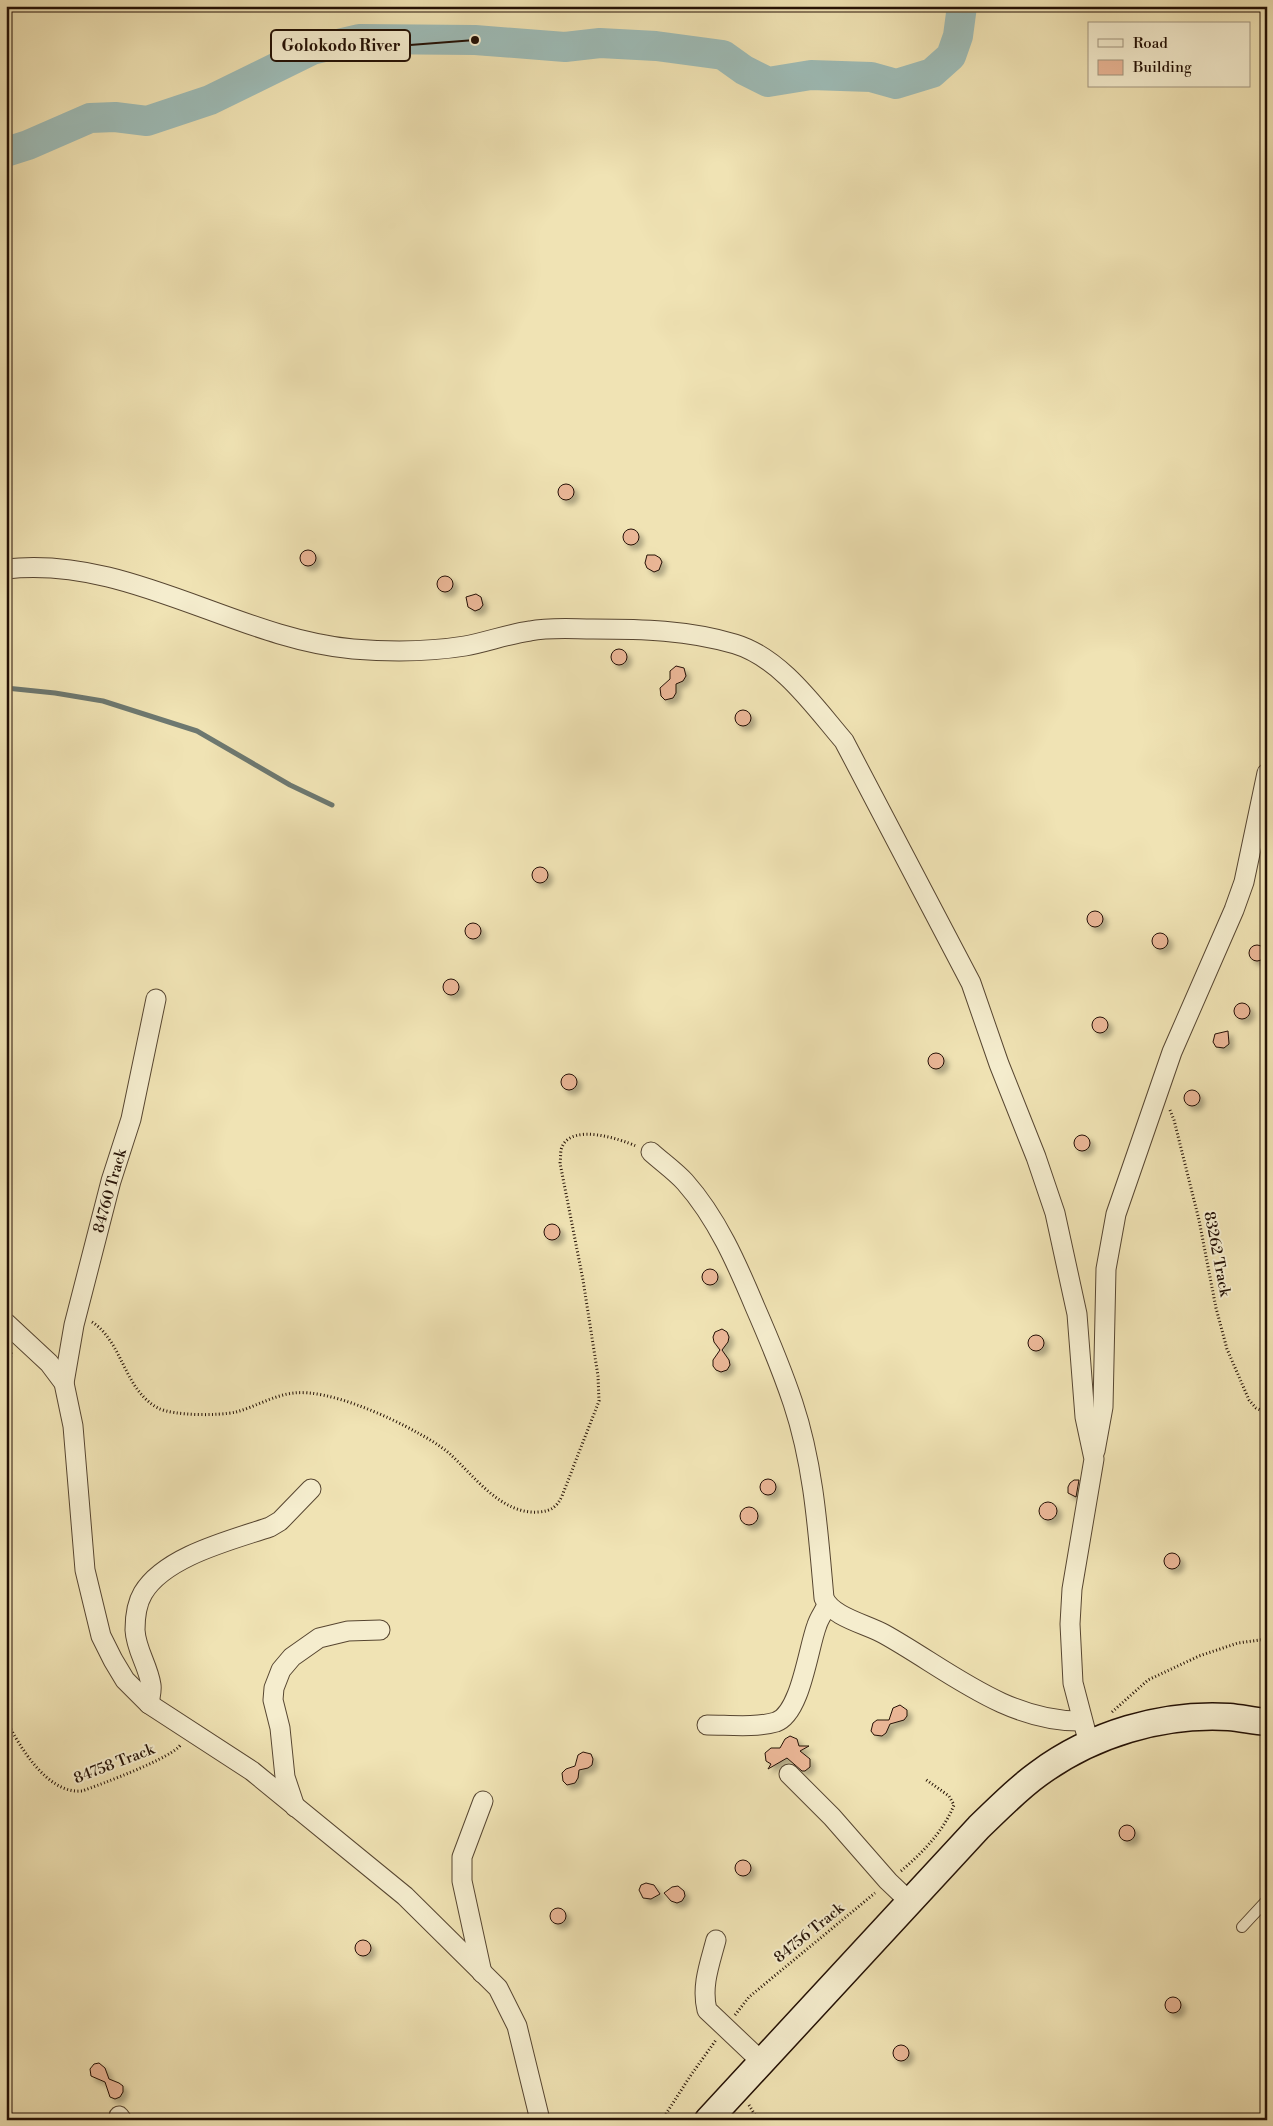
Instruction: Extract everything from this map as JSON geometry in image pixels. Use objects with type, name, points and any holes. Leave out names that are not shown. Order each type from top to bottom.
[{"type":"street","points":[[6,569],[54,568],[139,585],[279,635],[312,644],[354,649],[427,650],[466,645],[532,630],[657,629],[736,644],[762,656],[785,676],[816,708],[844,741],[971,983],[1055,1213],[1077,1314],[1085,1417],[1094,1459]]},
{"type":"street","points":[[1085,1733],[1074,1683],[1070,1624],[1072,1589],[1103,1407],[1106,1269],[1110,1241],[1116,1214],[1172,1052],[1234,910],[1244,882],[1267,773]]},
{"type":"street","name":"84760 Track","points":[[64,1383],[74,1325],[111,1181],[131,1118],[156,999]]},
{"type":"street","points":[[651,1152],[684,1181],[722,1234],[773,1348],[794,1404],[808,1462],[815,1506],[824,1598],[827,1605],[842,1616],[866,1625],[887,1636],[951,1677],[993,1699],[1037,1715],[1067,1721],[1085,1733],[1117,1733],[1156,1722],[1194,1718],[1229,1718],[1267,1722]]},
{"type":"street","points":[[11,1327],[49,1364],[64,1383],[73,1426],[85,1570],[102,1636],[125,1680],[149,1704],[252,1771],[404,1896],[498,1988],[517,2026],[540,2120]]},
{"type":"street","points":[[149,1704],[151,1686],[138,1650],[135,1630],[137,1608],[143,1592],[170,1567],[195,1553],[270,1527],[280,1521],[311,1489]]},
{"type":"street","points":[[707,1725],[763,1724],[778,1721],[788,1712],[796,1698],[805,1673],[817,1625],[827,1605]]},
{"type":"street","points":[[296,1808],[285,1777],[280,1728],[273,1700],[274,1688],[281,1670],[292,1657],[319,1638],[348,1631],[380,1630]]},
{"type":"street","points":[[708,2120],[979,1827],[1013,1794],[1055,1763],[1085,1733]]},
{"type":"street","points":[[789,1774],[832,1817],[888,1881],[910,1902]]},
{"type":"street","points":[[482,1973],[462,1880],[462,1857],[483,1801]]},
{"type":"street","points":[[716,1940],[705,1984],[704,1998],[707,2010],[762,2062]]},
{"type":"lane","points":[[1242,1927],[1267,1900]]},
{"type":"path","name":"83262 Track","points":[[1160,1089],[1174,1120],[1182,1148],[1199,1220],[1216,1308],[1227,1349],[1249,1400],[1256,1408],[1267,1412]]},
{"type":"path","points":[[74,1325],[82,1321],[90,1321],[97,1325],[114,1347],[142,1396],[158,1408],[180,1414],[236,1412],[293,1393],[322,1396],[381,1414],[418,1433],[449,1453],[482,1486],[504,1502],[529,1512],[548,1511],[557,1506],[562,1496],[599,1401],[598,1376],[583,1280],[560,1163],[562,1147],[569,1138],[587,1134],[618,1138],[651,1152]]},
{"type":"path","points":[[6,1382],[11,1327]]},
{"type":"path","points":[[1109,1714],[1148,1680],[1199,1656],[1238,1643],[1267,1639]]},
{"type":"path","name":"84758 Track","points":[[6,1720],[38,1769],[61,1788],[72,1792],[97,1786],[166,1756],[180,1748],[187,1727]]},
{"type":"path","name":"84756 Track","points":[[662,2120],[691,2075],[749,1997],[808,1947],[844,1920],[915,1859],[938,1834],[947,1821],[954,1805],[949,1796],[925,1778]]},
{"type":"building","points":[[563,484],[569,484],[574,489],[572,498],[563,500],[558,495],[558,489]]},
{"type":"building","points":[[628,529],[634,529],[639,534],[637,543],[628,545],[623,540],[623,534]]},
{"type":"building","points":[[305,550],[311,550],[316,555],[314,564],[305,566],[300,561],[300,555]]},
{"type":"building","points":[[647,555],[655,555],[660,558],[662,562],[659,570],[654,572],[647,568],[645,563]]},
{"type":"building","points":[[442,576],[448,576],[453,581],[451,590],[442,592],[437,587],[437,581]]},
{"type":"building","points":[[476,594],[481,597],[483,605],[475,611],[468,607],[466,597]]},
{"type":"building","points":[[616,649],[622,649],[627,654],[625,663],[616,665],[611,660],[611,654]]},
{"type":"building","points":[[676,666],[684,668],[686,676],[683,681],[676,684],[676,693],[673,698],[665,700],[661,696],[660,688],[670,679],[670,671]]},
{"type":"building","points":[[740,710],[746,710],[751,715],[749,724],[740,726],[735,721],[735,715]]},
{"type":"building","points":[[537,867],[543,867],[548,872],[546,881],[537,883],[532,878],[532,872]]},
{"type":"building","points":[[1092,911],[1098,911],[1103,916],[1101,925],[1092,927],[1087,922],[1087,916]]},
{"type":"building","points":[[470,923],[476,923],[481,928],[479,937],[470,939],[465,934],[465,928]]},
{"type":"building","points":[[1157,933],[1163,933],[1168,938],[1166,947],[1157,949],[1152,944],[1152,938]]},
{"type":"building","points":[[1254,945],[1260,945],[1265,950],[1263,959],[1254,961],[1249,956],[1249,950]]},
{"type":"building","points":[[448,979],[454,979],[459,984],[457,993],[448,995],[443,990],[443,984]]},
{"type":"building","points":[[1239,1003],[1245,1003],[1250,1008],[1248,1017],[1239,1019],[1234,1014],[1234,1008]]},
{"type":"building","points":[[1097,1017],[1103,1017],[1108,1022],[1106,1031],[1097,1033],[1092,1028],[1092,1022]]},
{"type":"building","points":[[1228,1031],[1229,1044],[1224,1048],[1216,1047],[1213,1042],[1215,1034]]},
{"type":"building","points":[[933,1053],[939,1053],[944,1058],[942,1067],[933,1069],[928,1064],[928,1058]]},
{"type":"building","points":[[566,1074],[572,1074],[577,1079],[575,1088],[566,1090],[561,1085],[561,1079]]},
{"type":"building","points":[[1189,1090],[1195,1090],[1200,1095],[1198,1104],[1189,1106],[1184,1101],[1184,1095]]},
{"type":"building","points":[[1079,1135],[1085,1135],[1090,1140],[1088,1149],[1079,1151],[1074,1146],[1074,1140]]},
{"type":"building","points":[[549,1224],[555,1224],[560,1229],[558,1238],[549,1240],[544,1235],[544,1229]]},
{"type":"building","points":[[707,1269],[713,1269],[718,1274],[716,1283],[707,1285],[702,1280],[702,1274]]},
{"type":"building","points":[[722,1329],[727,1332],[729,1337],[722,1350],[730,1365],[727,1370],[721,1372],[713,1366],[713,1360],[720,1350],[713,1337],[715,1332]]},
{"type":"building","points":[[1033,1335],[1039,1335],[1044,1340],[1042,1349],[1033,1351],[1028,1346],[1028,1340]]},
{"type":"building","points":[[765,1479],[771,1479],[776,1484],[774,1493],[765,1495],[760,1490],[760,1484]]},
{"type":"building","points":[[1074,1480],[1079,1480],[1076,1497],[1068,1493],[1068,1487]]},
{"type":"building","points":[[1048,1502],[1054,1505],[1057,1511],[1054,1517],[1048,1520],[1042,1517],[1039,1511],[1042,1505]]},
{"type":"building","points":[[749,1507],[755,1510],[758,1516],[755,1522],[749,1525],[743,1522],[740,1516],[743,1510]]},
{"type":"building","points":[[1169,1553],[1175,1553],[1180,1558],[1178,1567],[1169,1569],[1164,1564],[1164,1558]]},
{"type":"building","points":[[900,1705],[907,1710],[907,1716],[904,1720],[890,1724],[886,1733],[882,1736],[874,1735],[871,1731],[873,1723],[877,1720],[889,1720],[893,1708]]},
{"type":"building","points":[[790,1736],[797,1739],[799,1746],[809,1746],[800,1751],[810,1759],[810,1767],[802,1771],[787,1758],[768,1769],[771,1764],[766,1761],[765,1753],[771,1748],[780,1748],[785,1739]]},
{"type":"building","points":[[583,1752],[591,1754],[593,1759],[592,1765],[579,1770],[575,1783],[567,1785],[563,1781],[562,1773],[566,1769],[575,1766],[578,1755]]},
{"type":"building","points":[[1124,1825],[1130,1825],[1135,1830],[1133,1839],[1124,1841],[1119,1836],[1119,1830]]},
{"type":"building","points":[[740,1860],[746,1860],[751,1865],[749,1874],[740,1876],[735,1871],[735,1865]]},
{"type":"building","points":[[646,1883],[654,1885],[660,1894],[651,1899],[643,1898],[639,1890],[641,1885]]},
{"type":"building","points":[[678,1886],[684,1891],[685,1896],[682,1901],[677,1903],[671,1901],[664,1893],[672,1887]]},
{"type":"building","points":[[555,1908],[561,1908],[566,1913],[564,1922],[555,1924],[550,1919],[550,1913]]},
{"type":"building","points":[[360,1940],[366,1940],[371,1945],[369,1954],[360,1956],[355,1951],[355,1945]]},
{"type":"building","points":[[1170,1997],[1176,1997],[1181,2002],[1179,2011],[1170,2013],[1165,2008],[1165,2002]]},
{"type":"building","points":[[898,2045],[904,2045],[909,2050],[907,2059],[898,2061],[893,2056],[893,2050]]},
{"type":"building","points":[[99,2063],[105,2068],[109,2079],[123,2086],[123,2092],[120,2097],[115,2099],[110,2097],[105,2082],[91,2076],[90,2069],[94,2064]]},
{"type":"waterway","points":[[6,152],[28,145],[90,118],[115,117],[147,121],[210,100],[312,50],[359,39],[475,40],[565,47],[600,43],[656,46],[723,55],[744,70],[768,82],[811,75],[871,77],[896,84],[932,73],[951,56],[958,36],[962,6]]},
{"type":"waterway","points":[[6,688],[55,693],[103,701],[197,731],[290,785],[332,805]]},
{"type":"place","name":"Golokodo River","points":[[475,40]]}]
